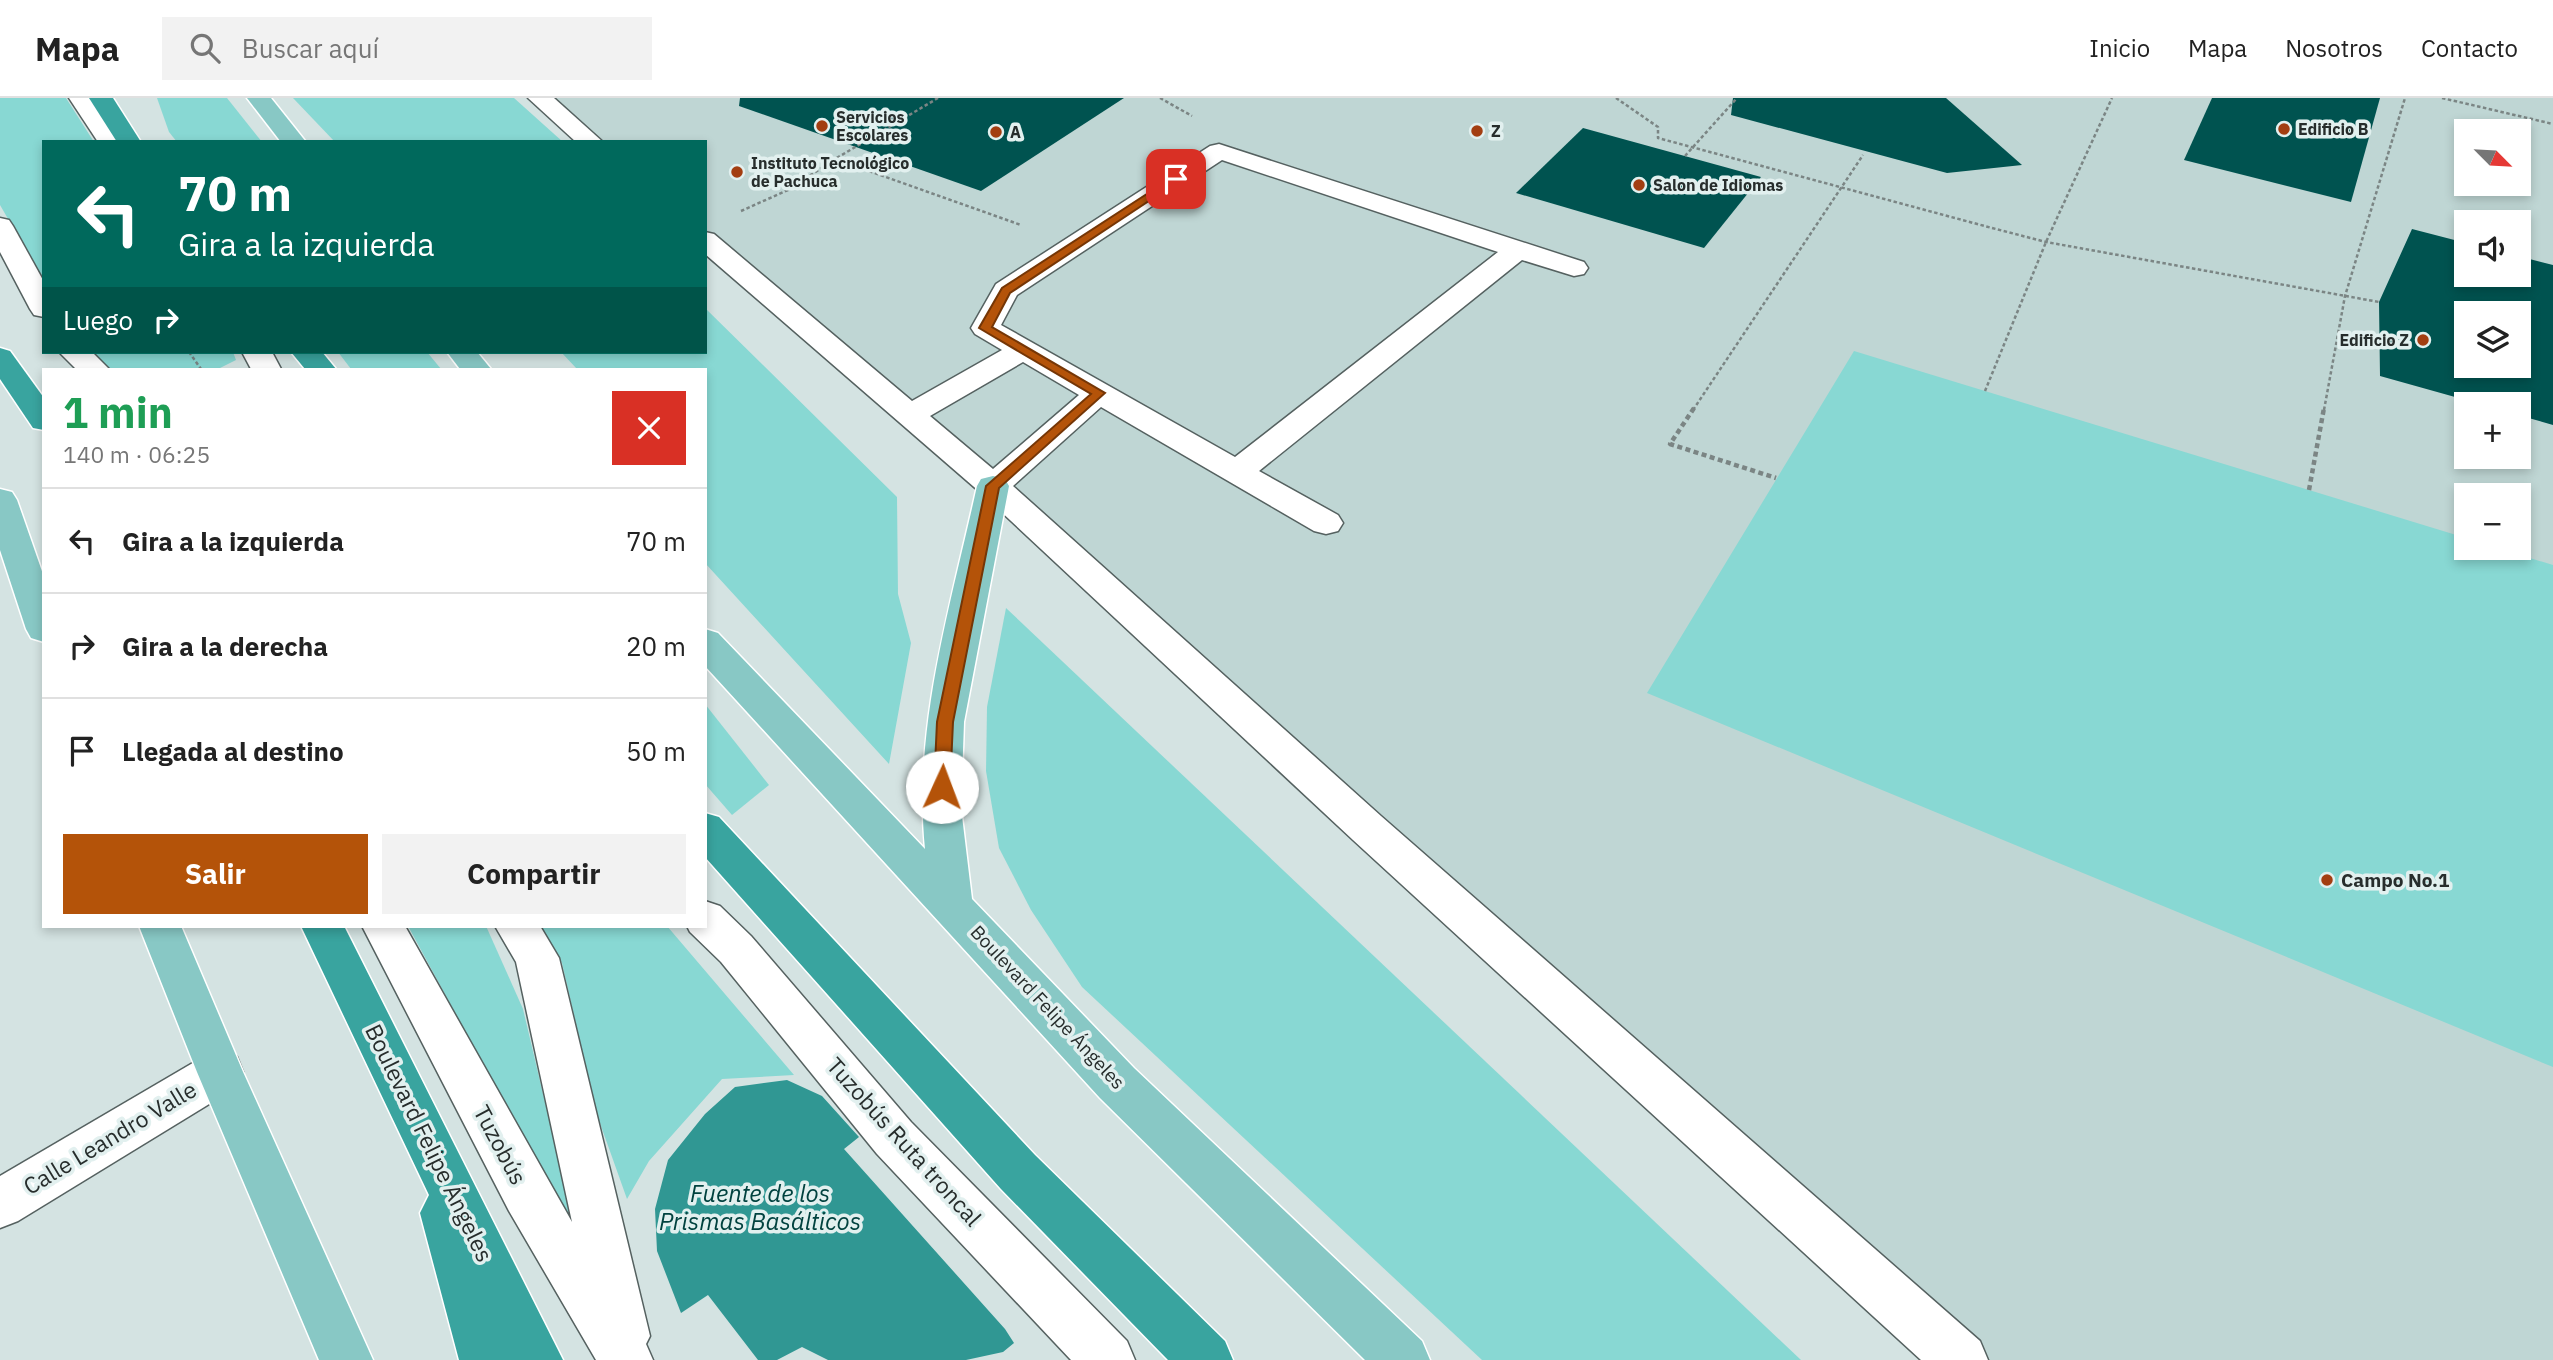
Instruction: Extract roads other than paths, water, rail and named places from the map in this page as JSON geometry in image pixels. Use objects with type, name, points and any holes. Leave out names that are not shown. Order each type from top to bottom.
[{"type":"highway","points":[[101,98],[128,140]]},
{"type":"highway","points":[[129,98],[137,140]]},
{"type":"highway","points":[[308,354],[320,368]]},
{"type":"highway","points":[[0,357],[42,418]]},
{"type":"highway","points":[[707,831],[1018,1172],[1206,1360]]},
{"type":"highway","name":"Boulevard Felipe Ángeles","points":[[323,928],[536,1360]]},
{"type":"highway","points":[[420,1123],[486,1360]]},
{"type":"main road","points":[[259,98],[292,140]]},
{"type":"main road","points":[[464,354],[475,368]]},
{"type":"main road","points":[[951,902],[941,808],[945,722],[993,486]]},
{"type":"main road","points":[[0,500],[42,623]]},
{"type":"main road","name":"Boulevard Felipe Ángeles","points":[[707,644],[951,902],[1117,1083],[1403,1360]]},
{"type":"main road","points":[[161,928],[220,1072],[346,1360]]},
{"type":"street","points":[[80,98],[109,140]]},
{"type":"street","points":[[540,98],[589,140]]},
{"type":"street","points":[[1326,523],[985,328],[1006,290],[1219,151],[1574,268]]},
{"type":"street","points":[[0,226],[42,305]]},
{"type":"street","points":[[707,242],[993,486],[1367,828],[1961,1360]]},
{"type":"street","points":[[1237,472],[1519,249]]},
{"type":"street","points":[[910,415],[1023,350]]},
{"type":"street","points":[[74,354],[93,368]]},
{"type":"street","points":[[993,486],[1099,393]]},
{"type":"street","name":"Tuzobús Ruta troncal","points":[[707,921],[736,948],[894,1138],[1105,1358]]},
{"type":"street","name":"Tuzobús","points":[[384,928],[527,1195],[627,1360]]},
{"type":"street","points":[[518,928],[537,958],[627,1360]]},
{"type":"street","name":"Calle Leandro Valle","points":[[0,1204],[220,1072]]},
{"type":"water","name":"Fuente de los Prismas Basálticos","points":[[787,1080],[822,1096],[859,1137],[844,1149],[1005,1329],[1014,1343],[1003,1352],[966,1360],[828,1360],[802,1347],[777,1360],[758,1360],[708,1295],[681,1313],[657,1251],[655,1209],[668,1160],[705,1114],[735,1087]]},
{"type":"place","name":"Servicios Escolares","points":[[822,126]]},
{"type":"place","name":"Edificio B","points":[[2284,129]]},
{"type":"place","name":"Z","points":[[1477,131]]},
{"type":"place","name":"A","points":[[996,132]]},
{"type":"place","name":"Instituto Tecnológico de Pachuca","points":[[737,172]]},
{"type":"place","name":"Salon de Idiomas","points":[[1639,185]]},
{"type":"place","name":"Edificio Z","points":[[2423,340]]},
{"type":"place","name":"Campo No.1","points":[[2327,880]]}]
